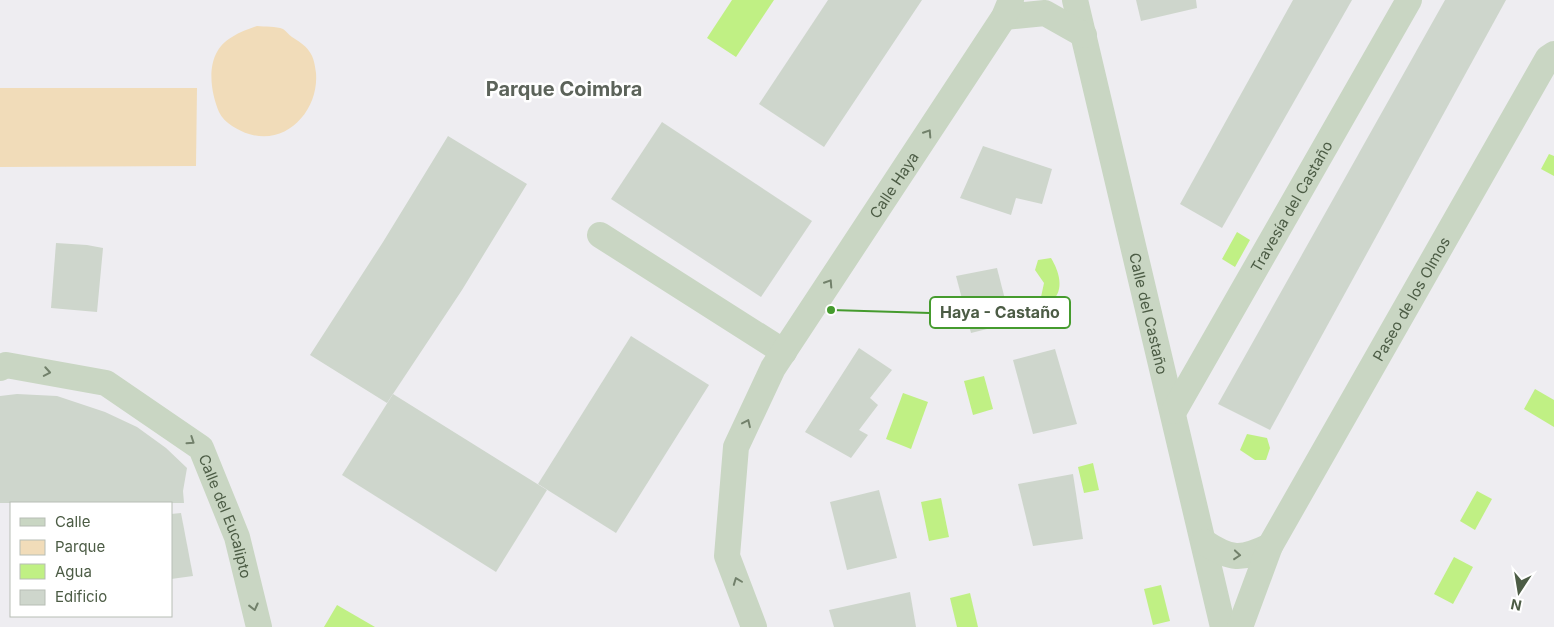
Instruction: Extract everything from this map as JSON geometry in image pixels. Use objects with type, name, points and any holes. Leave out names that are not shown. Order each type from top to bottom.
[{"type":"street","name":"Calle del Castaño","points":[[1075,0],[1174,411],[1223,627]]},
{"type":"street","name":"Travesía del Castaño","points":[[1174,411],[1409,0]]},
{"type":"street","name":"Calle Haya","points":[[754,627],[728,556],[736,447],[773,368],[1008,8],[1045,13],[1084,35]]},
{"type":"street","name":"Paseo de los Olmos","points":[[1240,627],[1270,546],[1548,58],[1554,54]]},
{"type":"street","points":[[600,236],[784,352]]},
{"type":"street","name":"Calle del Eucalipto","points":[[0,368],[6,365],[106,383],[201,448],[237,537],[259,627]]},
{"type":"street","points":[[1204,542],[1218,552],[1234,556],[1250,556],[1270,546]]},
{"type":"green space","points":[[257,26],[283,29],[307,49],[312,56],[316,73],[316,87],[306,112],[288,130],[276,135],[249,134],[232,126],[221,116],[213,92],[213,61],[217,52],[232,37]]},
{"type":"green space","points":[[0,88],[197,88],[196,166],[0,167]]},
{"type":"water","points":[[732,0],[774,0],[736,57],[707,38]]},
{"type":"water","points":[[1549,154],[1554,156],[1554,176],[1541,169]]},
{"type":"water","points":[[1237,232],[1250,240],[1235,267],[1222,259]]},
{"type":"water","points":[[1051,258],[1058,274],[1060,286],[1056,297],[1052,301],[1041,297],[1044,283],[1035,270],[1038,260]]},
{"type":"water","points":[[984,376],[993,409],[973,415],[964,381]]},
{"type":"water","points":[[1535,389],[1554,400],[1554,427],[1524,409]]},
{"type":"water","points":[[903,393],[928,402],[911,449],[886,439]]},
{"type":"water","points":[[1247,434],[1267,438],[1270,448],[1266,460],[1255,460],[1240,450]]},
{"type":"water","points":[[1093,463],[1099,490],[1084,493],[1078,467]]},
{"type":"water","points":[[1477,491],[1492,499],[1475,530],[1460,521]]},
{"type":"water","points":[[941,498],[949,537],[929,541],[921,502]]},
{"type":"water","points":[[1454,557],[1473,567],[1453,604],[1434,594]]},
{"type":"water","points":[[1161,585],[1170,621],[1153,625],[1144,589]]},
{"type":"water","points":[[970,593],[978,627],[957,627],[950,598]]},
{"type":"water","points":[[337,605],[375,627],[324,627]]},
{"type":"building","points":[[828,0],[922,0],[824,147],[759,104]]},
{"type":"building","points":[[1136,0],[1196,0],[1197,8],[1141,21]]},
{"type":"building","points":[[1293,0],[1352,0],[1222,228],[1180,204]]},
{"type":"building","points":[[1445,0],[1506,0],[1270,430],[1218,404]]},
{"type":"building","points":[[662,122],[812,221],[761,297],[611,199]]},
{"type":"building","points":[[448,136],[527,184],[462,290],[387,403],[310,355],[383,242]]},
{"type":"building","points":[[983,146],[1052,169],[1042,204],[1016,198],[1011,215],[960,198]]},
{"type":"building","points":[[56,243],[103,248],[97,312],[51,308]]},
{"type":"building","points":[[997,268],[1011,323],[971,333],[956,276]]},
{"type":"building","points":[[631,336],[709,385],[616,533],[538,484]]},
{"type":"building","points":[[859,348],[892,370],[870,398],[878,405],[859,430],[868,435],[851,458],[805,432]]},
{"type":"building","points":[[1055,349],[1077,424],[1033,434],[1013,360]]},
{"type":"building","points":[[17,394],[57,396],[105,412],[137,427],[166,448],[187,468],[183,491],[184,503],[0,503],[0,396]]},
{"type":"building","points":[[393,394],[547,490],[496,572],[342,475]]},
{"type":"building","points":[[1073,474],[1083,539],[1033,546],[1018,484]]},
{"type":"building","points":[[879,490],[897,558],[847,570],[830,502]]},
{"type":"building","points":[[181,513],[193,576],[172,579],[172,514]]},
{"type":"building","points":[[910,592],[916,627],[834,627],[829,610]]},
{"type":"place","name":"Haya - Castaño","points":[[831,310]]},
{"type":"district","name":"Parque Coimbra","points":[[564,89]]}]
